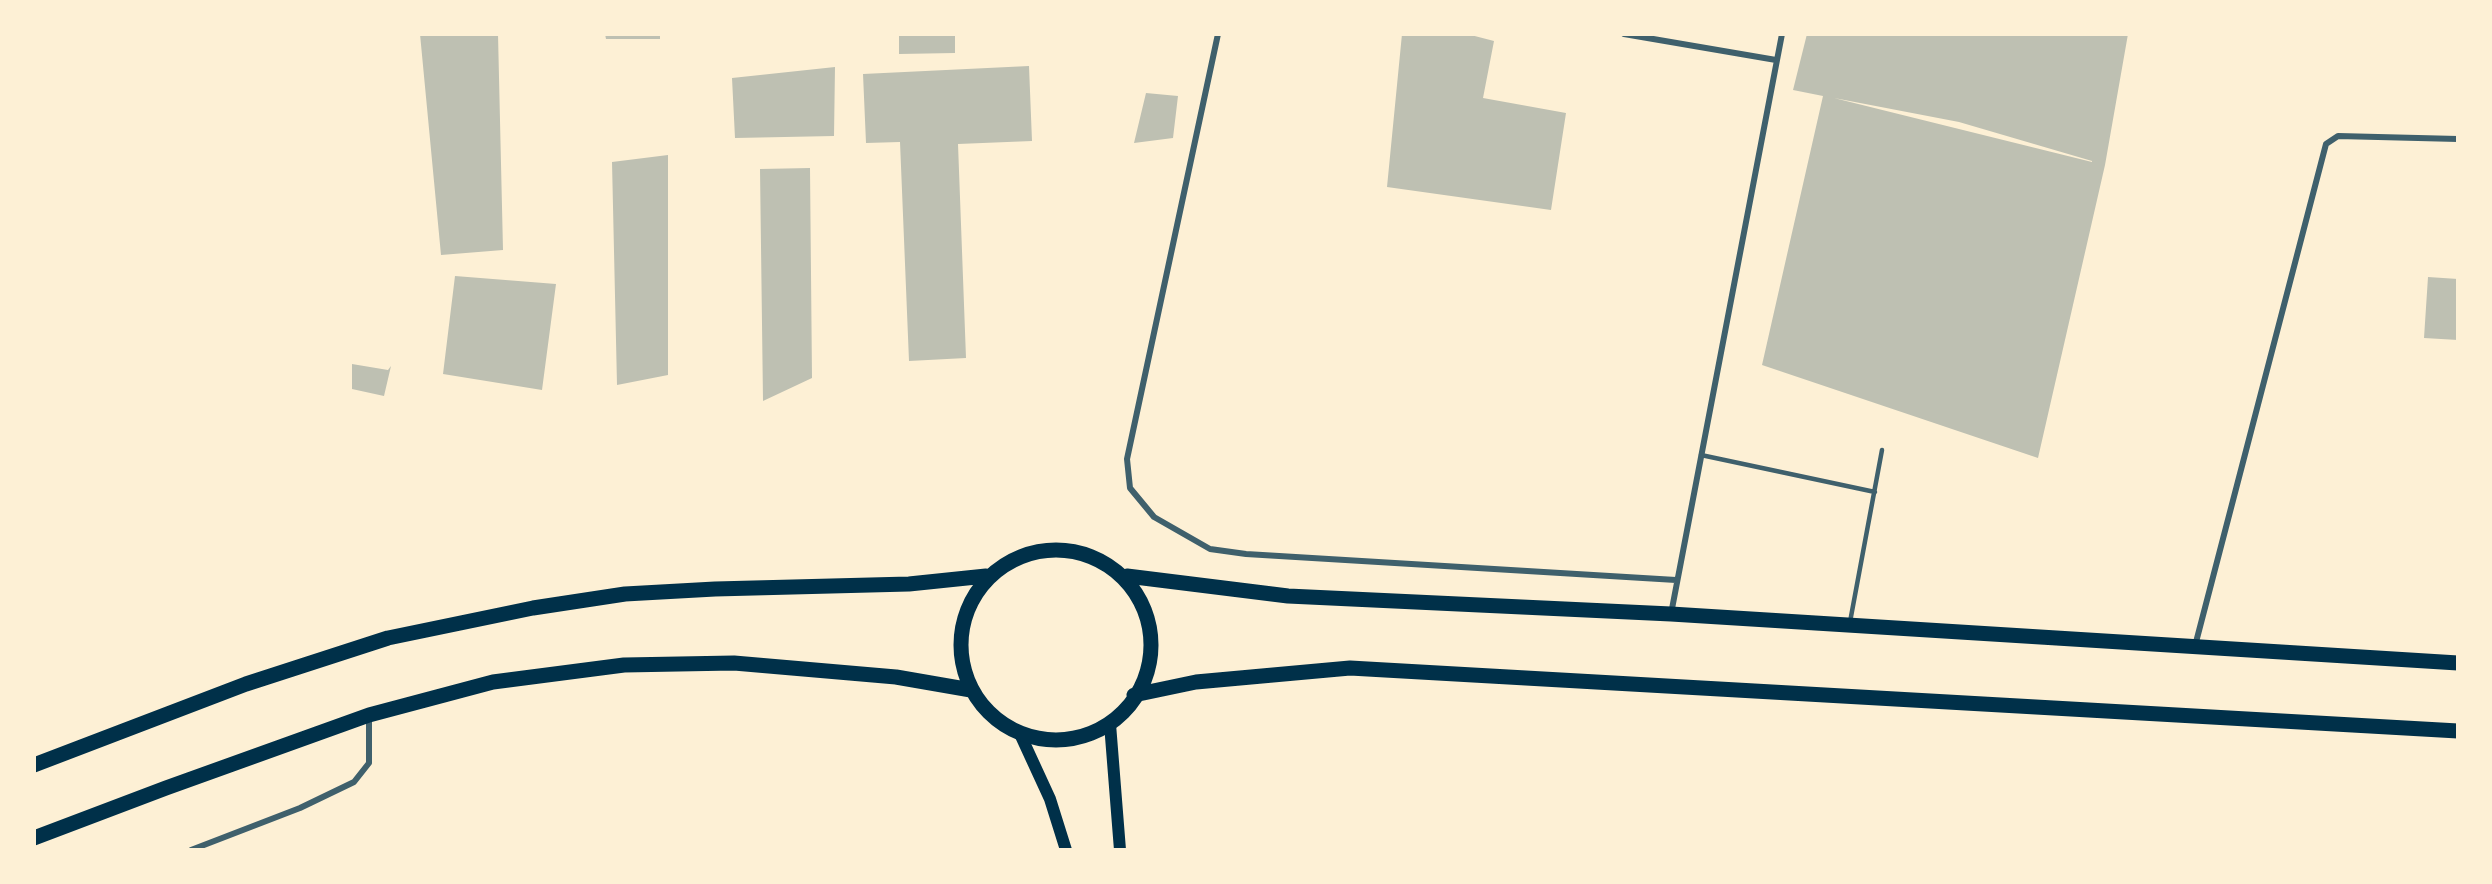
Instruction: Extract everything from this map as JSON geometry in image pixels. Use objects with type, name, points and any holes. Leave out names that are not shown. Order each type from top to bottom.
[{"type":"main road","points":[[34,765],[246,684],[388,638],[532,608],[625,594],[715,588],[909,584],[986,576],[1027,554],[1057,549],[1088,554],[1127,576],[1288,596],[1671,614],[2457,663]]},
{"type":"main road","points":[[986,576],[967,611],[961,637],[962,664],[971,690],[994,719],[1021,736],[1060,741],[1086,736],[1110,724],[1120,716],[1144,680],[1151,650],[1148,620],[1141,599],[1127,576]]},
{"type":"main road","points":[[34,838],[166,788],[369,716],[494,682],[624,665],[734,663],[819,668],[896,676],[971,690]]},
{"type":"main road","points":[[1134,695],[1196,682],[1350,668],[2457,731]]},
{"type":"main road","points":[[1110,724],[1120,849]]},
{"type":"main road","points":[[1021,736],[1050,799],[1066,849]]},
{"type":"street","points":[[1218,34],[1127,459],[1130,488],[1154,517],[1210,549],[1246,554],[1676,580]]},
{"type":"street","points":[[1624,34],[1776,60]]},
{"type":"street","points":[[1671,614],[1782,34]]},
{"type":"street","points":[[2195,646],[2326,144],[2337,136],[2457,139]]},
{"type":"street","points":[[192,849],[300,808],[354,782],[369,763],[369,716]]},
{"type":"lane","points":[[1850,625],[1882,450]]},
{"type":"lane","points":[[1700,454],[1875,492]]},
{"type":"building","points":[[420,34],[498,34],[503,250],[441,255]]},
{"type":"building","points":[[605,34],[660,34],[660,39],[606,39]]},
{"type":"building","points":[[899,34],[955,34],[955,53],[899,54]]},
{"type":"building","points":[[1402,34],[1467,34],[1494,41],[1483,98],[1566,113],[1551,210],[1387,187]]},
{"type":"building","points":[[1807,34],[2128,34],[2105,165],[2038,458],[1762,365],[1823,96],[1793,90]],"holes":[[[1834,98],[1959,122],[2092,161],[2092,162]]]},
{"type":"building","points":[[1029,66],[1032,141],[958,144],[966,358],[909,361],[900,142],[866,143],[863,74]]},
{"type":"building","points":[[835,67],[834,136],[735,138],[732,78]]},
{"type":"building","points":[[1146,93],[1178,96],[1173,138],[1134,143]]},
{"type":"building","points":[[668,155],[668,375],[617,385],[612,162]]},
{"type":"building","points":[[810,168],[812,378],[763,401],[760,169]]},
{"type":"building","points":[[455,276],[556,284],[542,390],[443,374]]},
{"type":"building","points":[[2428,277],[2458,279],[2458,340],[2424,338]]},
{"type":"building","points":[[352,364],[388,370],[391,366],[384,396],[352,389]]}]
